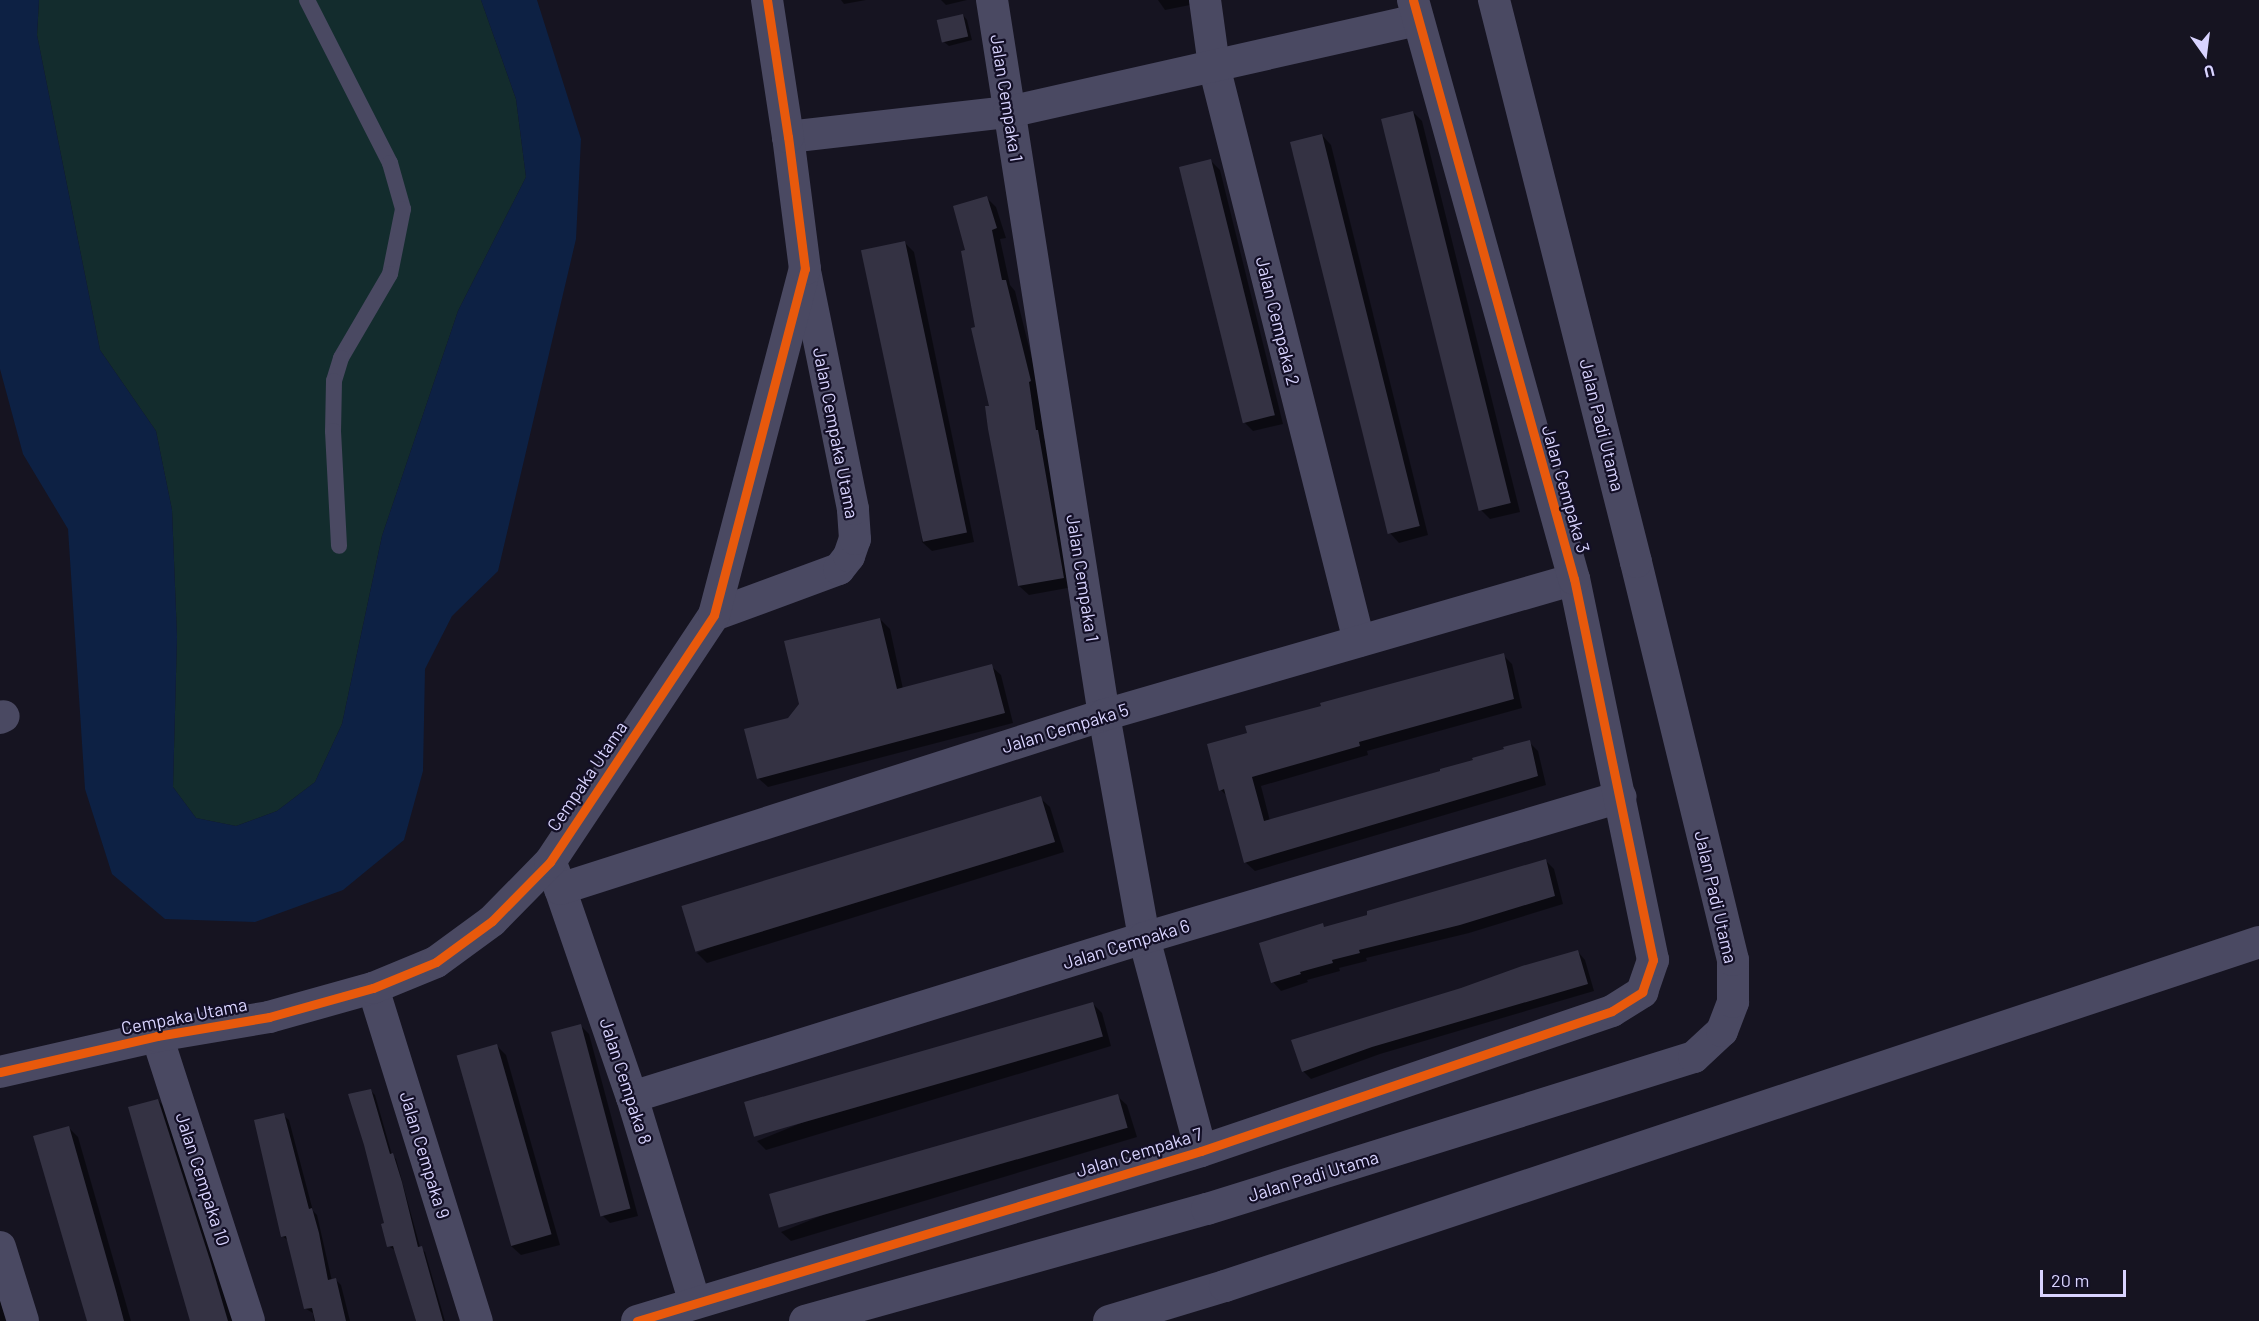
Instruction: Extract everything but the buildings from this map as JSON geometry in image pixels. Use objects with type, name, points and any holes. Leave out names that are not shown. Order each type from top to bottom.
[{"type":"street","points":[[767,0],[788,137],[1009,112],[1214,66],[1416,10]]},
{"type":"street","name":"Jalan Cempaka 1","points":[[992,0],[1104,715],[1144,938],[1201,1151]]},
{"type":"street","name":"Jalan Cempaka 2","points":[[1205,0],[1214,66],[1359,641]]},
{"type":"street","name":"Jalan Padi Utama","points":[[805,1321],[1207,1209],[1694,1057],[1722,1031],[1733,1002],[1733,960],[1639,573],[1494,0]]},
{"type":"street","name":"Jalan Cempaka 3","points":[[1416,10],[1574,579],[1653,960],[1642,992]]},
{"type":"street","name":"Cempaka Utama","points":[[0,1072],[157,1036],[269,1017],[373,988],[436,962],[555,876],[714,615],[805,269],[788,137]]},
{"type":"street","name":"Jalan Cempaka Utama","points":[[714,615],[839,569],[849,556],[855,539],[851,499],[805,269]]},
{"type":"street","name":"Jalan Cempaka 5","points":[[555,876],[1574,579]]},
{"type":"street","name":"Jalan Cempaka 6","points":[[632,1097],[1144,938],[1620,796]]},
{"type":"street","name":"Jalan Cempaka 8","points":[[555,876],[632,1097],[695,1303]]},
{"type":"street","points":[[1109,1321],[1236,1283],[2259,942]]},
{"type":"street","name":"Jalan Cempaka 9","points":[[373,988],[477,1321]]},
{"type":"street","name":"Jalan Cempaka 7","points":[[637,1321],[1201,1151],[1612,1011],[1642,992]]},
{"type":"street","name":"Jalan Cempaka 10","points":[[157,1036],[249,1321]]},
{"type":"street","points":[[0,1247],[22,1321]]},
{"type":"lane","points":[[307,0],[390,163],[403,209],[390,274],[341,358],[334,381],[333,431],[339,546]]},
{"type":"green space","points":[[39,0],[481,0],[516,99],[526,177],[458,311],[382,536],[342,724],[315,782],[277,811],[236,826],[196,818],[173,787],[177,637],[172,510],[156,431],[100,350],[37,35]]},
{"type":"water","points":[[0,0],[39,0],[37,35],[100,350],[156,431],[172,510],[177,637],[173,787],[196,818],[236,826],[277,811],[315,782],[342,724],[382,536],[458,311],[526,177],[516,99],[481,0],[537,0],[581,139],[576,239],[498,571],[452,616],[425,669],[423,771],[404,840],[343,890],[255,922],[165,919],[112,874],[85,789],[68,529],[23,454],[0,369]]},
{"type":"cycle path","points":[[0,1072],[157,1036],[269,1017],[373,988],[436,962],[492,921],[550,862],[714,615],[805,269],[767,0]]},
{"type":"cycle path","points":[[637,1321],[1201,1151],[1612,1011],[1642,992],[1653,960],[1574,579],[1413,0]]}]
